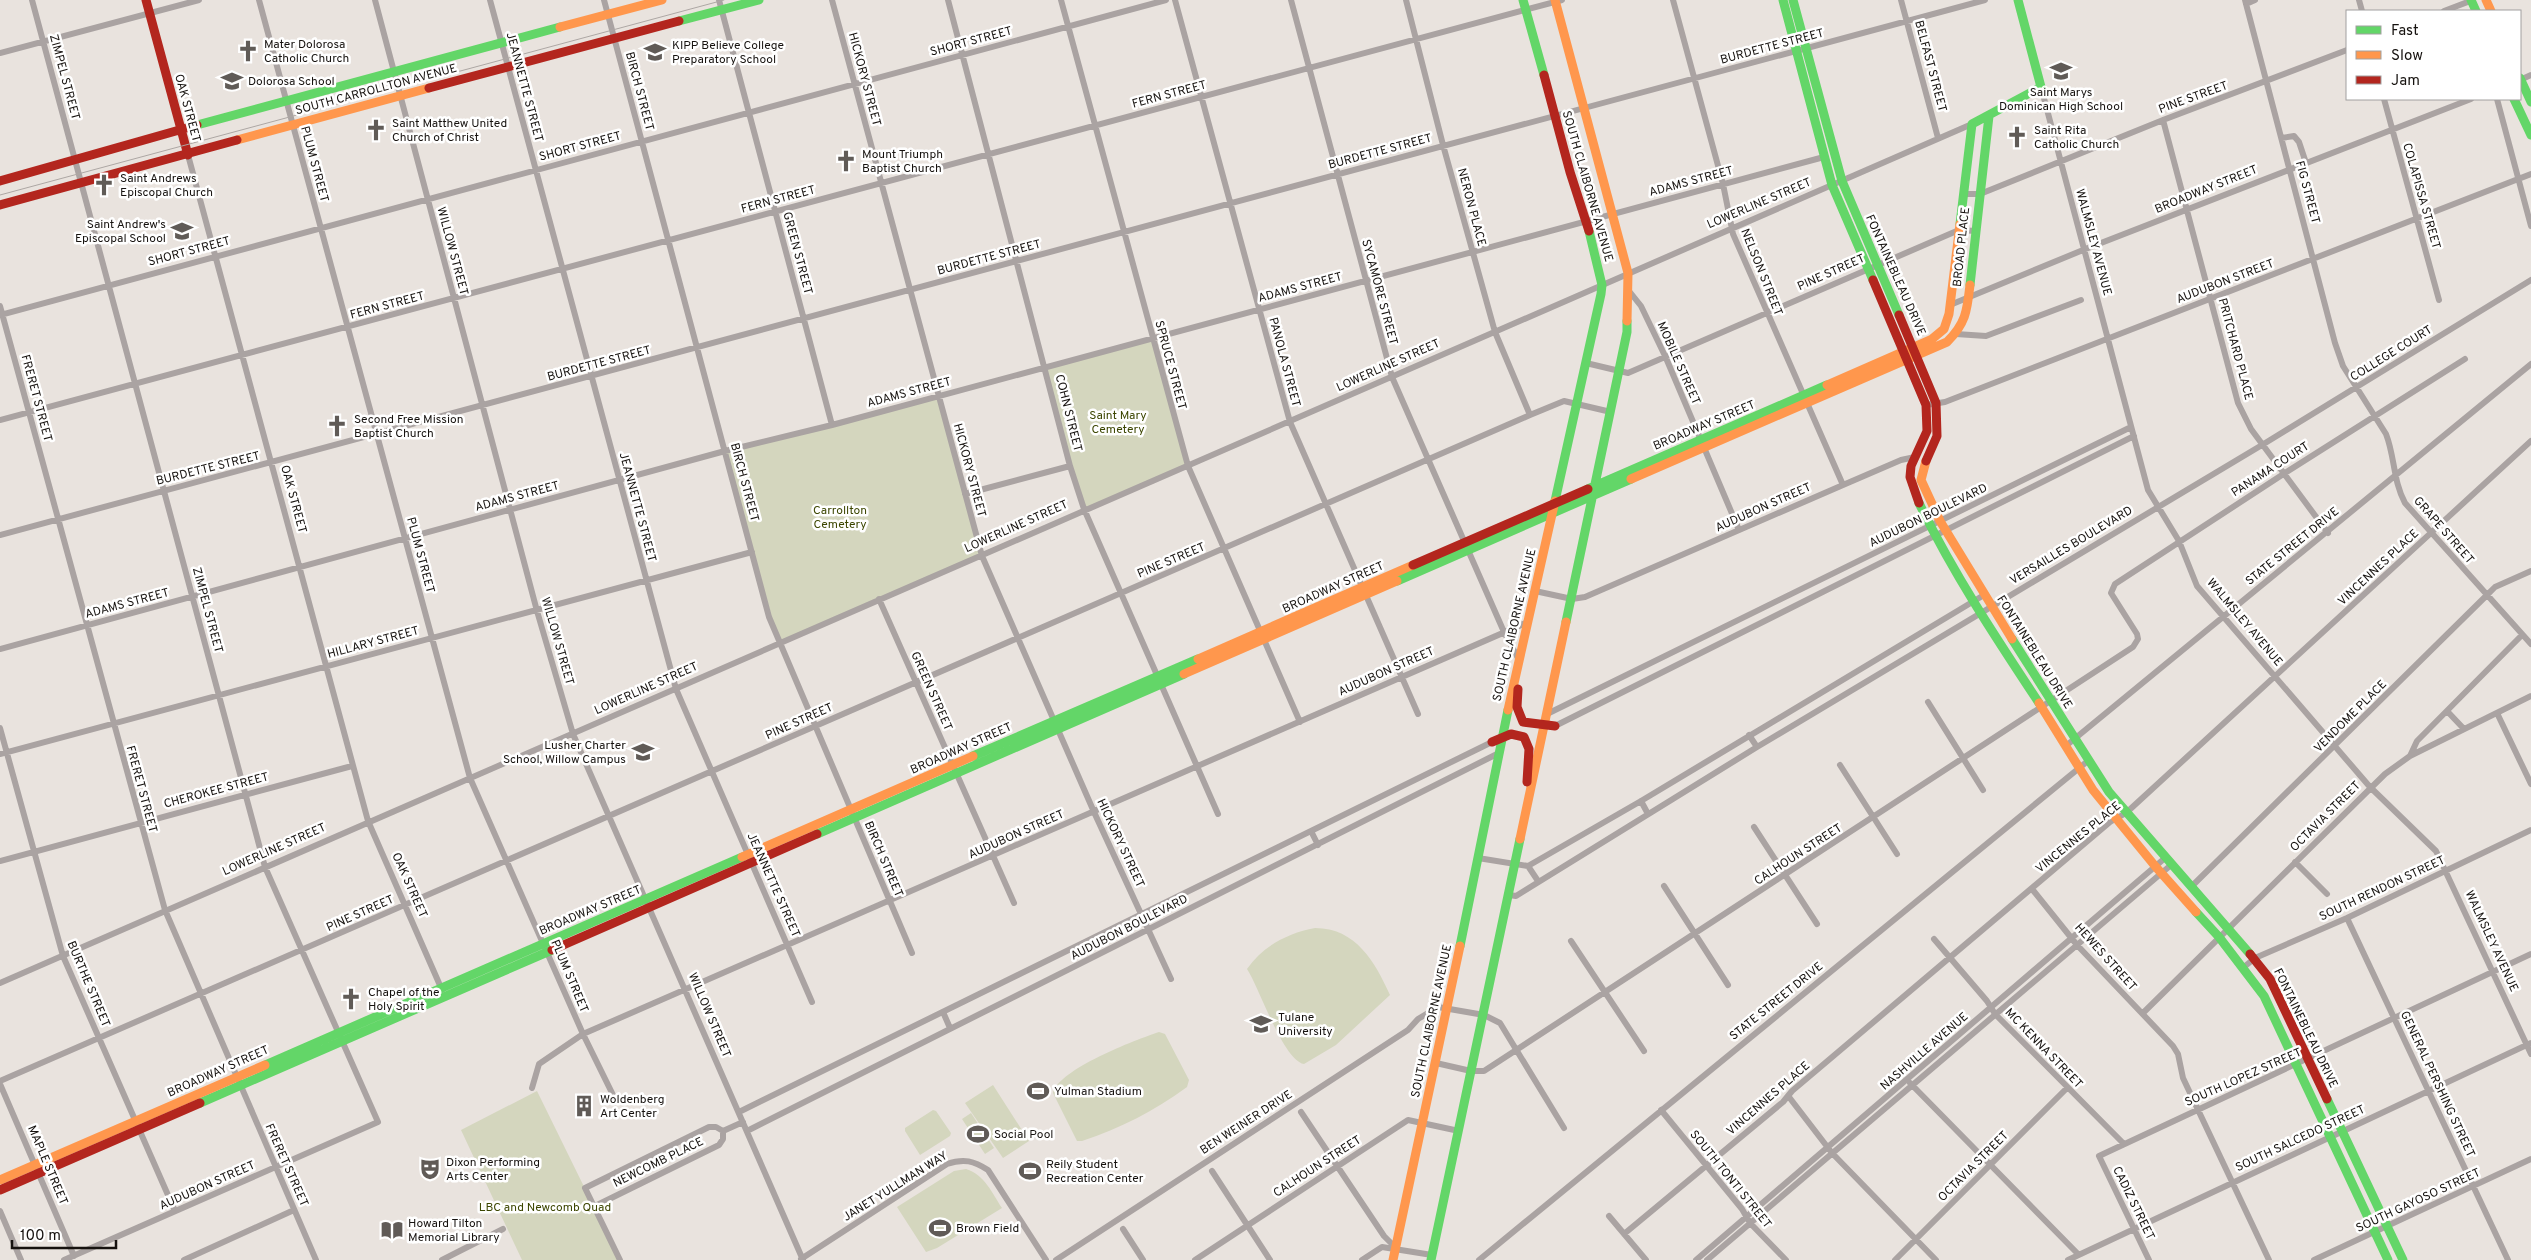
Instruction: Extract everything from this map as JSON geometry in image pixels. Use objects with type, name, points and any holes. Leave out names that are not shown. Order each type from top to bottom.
[{"type":"street","name":"ZIMPEL STREET","points":[[32,0],[165,490],[264,867],[303,950],[340,1036]]},
{"type":"street","name":"OAK STREET","points":[[146,0],[368,821],[442,992]]},
{"type":"street","points":[[0,53],[199,0]]},
{"type":"street","name":"PLUM STREET","points":[[259,0],[470,778],[583,1034],[614,1097]]},
{"type":"street","name":"WILLOW STREET","points":[[375,0],[537,611],[573,734],[686,988],[802,1259]]},
{"type":"street","name":"JEANNETTE STREET","points":[[490,0],[676,689],[812,1002]]},
{"type":"street","name":"BIRCH STREET","points":[[604,0],[768,617],[912,953]]},
{"type":"street","name":"SOUTH CARROLLTON AVENUE","points":[[0,180],[286,100],[662,0]]},
{"type":"street","name":"GREEN STREET","points":[[719,0],[832,424]]},
{"type":"street","name":"SOUTH CARROLLTON AVENUE","points":[[0,205],[188,155],[293,124],[758,0]]},
{"type":"street","name":"HICKORY STREET","points":[[832,0],[982,556],[1094,812],[1171,980]]},
{"type":"street","name":"COHN STREET","points":[[948,0],[1046,367],[1070,466],[1084,508],[1218,814]]},
{"type":"street","name":"SPRUCE STREET","points":[[1061,0],[1188,466],[1300,722]]},
{"type":"street","name":"SHORT STREET","points":[[1,314],[1166,0]]},
{"type":"street","name":"PANOLA STREET","points":[[1175,0],[1290,422],[1418,714]]},
{"type":"street","name":"SYCAMORE STREET","points":[[1291,0],[1392,377],[1504,632],[1519,660]]},
{"type":"street","name":"NERON PLACE","points":[[1406,0],[1443,145],[1495,332],[1530,415]]},
{"type":"street","name":"SOUTH CLAIBORNE AVENUE","points":[[1393,1260],[1448,1008],[1502,737],[1553,504],[1600,303],[1602,285],[1587,221],[1554,116],[1523,0]]},
{"type":"street","name":"NELSON STREET","points":[[1673,0],[1723,184],[1732,228],[1804,400],[1843,485]]},
{"type":"street","name":"FONTAINEBLEAU DRIVE","points":[[1782,0],[1832,185],[1926,405],[1927,431],[1915,457],[1910,472],[1910,482],[1930,527],[1973,602],[2067,745],[2093,790],[2159,870],[2244,967],[2264,996],[2388,1260]]},
{"type":"street","name":"FONTAINEBLEAU DRIVE","points":[[1793,0],[1842,181],[1916,351],[1936,403],[1938,419],[1936,436],[1924,465],[1921,480],[1940,521],[1984,595],[2089,760],[2126,813],[2255,958],[2277,992],[2403,1260]]},
{"type":"street","name":"BELFAST STREET","points":[[1901,0],[1938,138]]},
{"type":"street","name":"BURDETTE STREET","points":[[0,535],[377,435],[1443,145],[1985,0]]},
{"type":"street","name":"WALMSLEY AVENUE","points":[[2018,0],[2059,161],[2148,490],[2179,541],[2197,586],[2370,787],[2432,846],[2446,871],[2529,1044],[2531,1054]]},
{"type":"street","points":[[2245,2],[2255,0]]},
{"type":"street","points":[[2447,10],[2472,0]]},
{"type":"street","name":"FERN STREET","points":[[0,420],[1558,1]]},
{"type":"street","name":"SOUTH CLAIBORNE AVENUE","points":[[1432,1258],[1594,496],[1627,332],[1628,273],[1558,1]]},
{"type":"street","name":"FIG STREET","points":[[2245,2],[2335,343],[2343,366],[2355,388]]},
{"type":"street","name":"PINE STREET","points":[[1963,194],[1980,194],[2163,120],[2346,50]]},
{"type":"street","points":[[2521,81],[2531,102]]},
{"type":"street","name":"LOWERLINE STREET","points":[[0,983],[368,821],[676,689],[878,599],[982,556],[1084,508],[1290,422],[1972,124],[2041,87]]},
{"type":"street","name":"COLAPISSA STREET","points":[[2384,100],[2439,300]]},
{"type":"street","name":"BROADWAY STREET","points":[[1950,305],[2083,250],[2468,100]]},
{"type":"street","points":[[2497,100],[2506,124],[2517,180],[2531,226]]},
{"type":"street","points":[[2514,100],[2531,135]]},
{"type":"street","name":"BROAD PLACE","points":[[1956,334],[1967,313],[1989,116]]},
{"type":"street","name":"PRITCHARD PLACE","points":[[2163,120],[2238,403],[2245,420],[2262,445],[2285,473],[2328,533]]},
{"type":"street","name":"BROAD PLACE","points":[[1932,339],[1944,329],[1950,305],[1972,124]]},
{"type":"street","points":[[2282,138],[2294,136],[2299,142],[2306,163]]},
{"type":"street","name":"ADAMS STREET","points":[[0,649],[724,451],[1152,339],[1824,157]]},
{"type":"street","name":"AUDUBON STREET","points":[[1926,405],[1936,403],[2107,338],[2531,174]]},
{"type":"street","name":"PINE STREET","points":[[1586,363],[1628,373],[1666,358],[1867,268],[1959,230],[1976,231]]},
{"type":"street","name":"COLLEGE COURT","points":[[2262,445],[2531,280]]},
{"type":"street","name":"MOBILE STREET","points":[[1629,291],[1641,306],[1666,358],[1739,530]]},
{"type":"street","points":[[1916,351],[1947,342],[1956,334],[1986,336],[2081,300]]},
{"type":"street","name":"FRERET STREET","points":[[0,306],[139,822],[165,910],[200,995],[316,1260]]},
{"type":"street","name":"BROADWAY STREET","points":[[0,1190],[40,1173],[138,1125],[340,1036],[1466,547],[1594,496],[1703,444],[1916,351],[1932,339]]},
{"type":"street","name":"PANAMA COURT","points":[[2133,647],[2138,639],[2137,634],[2113,596],[2112,589],[2115,584],[2373,416],[2465,359]]},
{"type":"street","name":"STATE STREET DRIVE","points":[[2067,745],[2328,533],[2531,364]]},
{"type":"street","name":"GRAPE STREET","points":[[2355,388],[2386,434],[2391,447],[2397,486],[2405,503],[2486,596],[2531,644]]},
{"type":"street","name":"PINE STREET","points":[[0,1082],[916,682],[1326,506],[1530,415],[1564,401],[1611,412]]},
{"type":"street","name":"AUDUBON BOULEVARD","points":[[1547,714],[2131,427]]},
{"type":"street","name":"AUDUBON BOULEVARD","points":[[1555,726],[2134,436]]},
{"type":"street","points":[[2111,437],[2115,445]]},
{"type":"street","name":"VINCENNES PLACE","points":[[1624,1234],[1789,1096],[1792,1091],[1949,956],[2116,819],[2126,813],[2531,441]]},
{"type":"street","name":"BROADWAY STREET","points":[[1466,547],[1596,485],[1703,444]]},
{"type":"street","name":"VERSAILLES BOULEVARD","points":[[1509,895],[1516,896],[1980,613],[2262,445]]},
{"type":"street","name":"AUDUBON STREET","points":[[1535,591],[1572,599],[1585,597],[1901,460],[1915,457]]},
{"type":"street","points":[[965,494],[1070,466]]},
{"type":"street","points":[[2031,476],[2036,485]]},
{"type":"street","name":"HILLARY STREET","points":[[3,753],[752,552]]},
{"type":"street","name":"VENDOME PLACE","points":[[2192,887],[2486,596],[2496,587],[2531,570]]},
{"type":"street","points":[[1834,574],[1839,584]]},
{"type":"street","points":[[1478,858],[1528,866],[1641,801],[1984,595]]},
{"type":"street","name":"GREEN STREET","points":[[878,599],[1014,903]]},
{"type":"street","points":[[1739,620],[1744,631]]},
{"type":"street","name":"AUDUBON STREET","points":[[532,1088],[539,1064],[583,1034],[686,988],[890,902],[1528,622]]},
{"type":"street","name":"OCTAVIA STREET","points":[[2143,1013],[2370,787],[2410,756],[2417,741],[2522,635]]},
{"type":"street","points":[[1523,643],[1517,697],[1518,714],[1526,724],[1555,726]]},
{"type":"street","name":"CALHOUN STREET","points":[[1472,1071],[1484,1071],[1874,818],[2133,647]]},
{"type":"street","points":[[1641,668],[1646,680]]},
{"type":"street","points":[[1859,670],[1866,682]]},
{"type":"street","points":[[2410,756],[2531,696]]},
{"type":"street","points":[[1928,702],[1984,790]]},
{"type":"street","points":[[2447,710],[2464,729]]},
{"type":"street","points":[[2497,713],[2531,784]]},
{"type":"street","name":"BURTHE STREET","points":[[0,728],[3,753],[63,956],[175,1211]]},
{"type":"street","points":[[1492,742],[1516,733],[1524,737],[1528,744],[1528,766],[1521,836]]},
{"type":"street","points":[[1750,736],[1758,748]]},
{"type":"street","name":"AUDUBON BOULEVARD","points":[[739,1112],[1492,742]]},
{"type":"street","name":"AUDUBON BOULEVARD","points":[[747,1131],[1499,753]]},
{"type":"street","name":"STATE STREET DRIVE","points":[[1479,1260],[2089,760]]},
{"type":"street","points":[[1840,765],[1897,854]]},
{"type":"street","name":"CHEROKEE STREET","points":[[0,861],[352,766]]},
{"type":"street","points":[[1641,801],[1648,814]]},
{"type":"street","points":[[1754,827],[1817,924]]},
{"type":"street","name":"SOUTH RENDON STREET","points":[[2244,967],[2255,958],[2347,918],[2531,830]]},
{"type":"street","points":[[1311,831],[1318,845]]},
{"type":"street","name":"NASHVILLE AVENUE","points":[[1707,1260],[1749,1220],[1830,1150],[2168,862]]},
{"type":"street","points":[[2294,862],[2327,894]]},
{"type":"street","points":[[1528,866],[1538,882]]},
{"type":"street","points":[[1664,886],[1728,985]]},
{"type":"street","name":"HEWES STREET","points":[[2032,889],[2075,942],[2167,1037],[2178,1054],[2183,1078],[2269,1260]]},
{"type":"street","name":"GENERAL PERSHING STREET","points":[[2347,918],[2508,1260]]},
{"type":"street","name":"MC KENNA STREET","points":[[1934,939],[1993,1011],[2124,1144]]},
{"type":"street","points":[[1572,940],[1644,1051]]},
{"type":"street","name":"SOUTH LOPEZ STREET","points":[[2100,1156],[2309,1060],[2531,954]]},
{"type":"street","name":"BEN WEINER DRIVE","points":[[1056,1260],[1408,1030],[1418,1019],[1438,1007],[1448,1008]]},
{"type":"street","points":[[1448,1008],[1484,1016],[1500,1023],[1564,1128]]},
{"type":"street","points":[[943,1012],[950,1028]]},
{"type":"street","name":"AUDUBON STREET","points":[[64,1260],[378,1122],[340,1036]]},
{"type":"street","name":"SOUTH SALCEDO STREET","points":[[2068,1260],[2529,1044]]},
{"type":"street","points":[[1436,1063],[1472,1071]]},
{"type":"street","name":"MAPLE STREET","points":[[0,1082],[74,1256]]},
{"type":"street","points":[[1910,1082],[1990,1165],[2051,1224],[2078,1254]]},
{"type":"street","name":"OCTAVIA STREET","points":[[1895,1260],[2067,1088]]},
{"type":"street","points":[[1789,1096],[1830,1150],[1936,1260]]},
{"type":"street","name":"SOUTH TONTI STREET","points":[[1661,1110],[1749,1220],[1786,1260]]},
{"type":"street","points":[[1301,1112],[1384,1236],[1395,1247]]},
{"type":"street","name":"CALHOUN STREET","points":[[1195,1260],[1408,1120],[1459,1131]]},
{"type":"street","name":"NEWCOMB PLACE","points":[[723,1131],[743,1122]]},
{"type":"street","name":"BROADWAY STREET","points":[[0,1180],[36,1164],[138,1125]]},
{"type":"street","name":"NEWCOMB PLACE","points":[[709,1127],[716,1127],[723,1131],[723,1139],[719,1145],[594,1207],[584,1188],[709,1127]]},
{"type":"street","name":"CADIZ STREET","points":[[2100,1156],[2149,1260]]},
{"type":"street","name":"SOUTH GAYOSO STREET","points":[[2314,1260],[2531,1159]]},
{"type":"street","name":"JANET YULLMAN WAY","points":[[802,1259],[947,1164],[958,1160],[966,1160],[976,1162],[988,1170],[1046,1260]]},
{"type":"street","points":[[1212,1170],[1270,1260]]},
{"type":"street","points":[[594,1207],[620,1260]]},
{"type":"street","points":[[184,1260],[294,1210]]},
{"type":"street","points":[[0,1211],[22,1260]]},
{"type":"street","points":[[1609,1216],[1646,1260]]},
{"type":"street","name":"NASHVILLE AVENUE","points":[[1696,1260],[1749,1220]]},
{"type":"street","points":[[442,1260],[504,1229]]},
{"type":"street","points":[[1123,1229],[1143,1260]]},
{"type":"street","points":[[1362,1260],[1382,1247],[1395,1247],[1432,1258]]},
{"type":"green space","name":"Saint Mary Cemetery","points":[[1152,339],[1188,466],[1084,509],[1046,367]]},
{"type":"green space","name":"Carrollton Cemetery","points":[[938,396],[982,556],[779,643],[725,451]]},
{"type":"green space","points":[[1315,928],[1342,934],[1353,940],[1370,959],[1390,995],[1336,1045],[1304,1064],[1296,1060],[1280,1037],[1247,969],[1268,947],[1295,933]]},
{"type":"green space","points":[[1159,1032],[1165,1034],[1189,1080],[1187,1087],[1162,1104],[1124,1125],[1082,1141],[1077,1141],[1053,1093],[1058,1084],[1069,1074],[1099,1056]]},
{"type":"green space","points":[[993,1085],[1029,1141],[1003,1158],[965,1103]]},
{"type":"green space","name":"LBC and Newcomb Quad","points":[[537,1091],[620,1260],[522,1260],[461,1130]]},
{"type":"green space","points":[[933,1110],[936,1111],[951,1133],[950,1136],[920,1155],[905,1128]]},
{"type":"green space","name":"Social Pool","points":[[971,1113],[994,1148],[985,1154],[962,1119]]},
{"type":"green space","name":"Brown Field","points":[[966,1169],[983,1180],[1002,1208],[937,1248],[926,1252],[897,1207],[954,1171]]},
{"type":"tram line","points":[[0,195],[724,0]]},
{"type":"traffic: fast","points":[[679,21],[759,0]]},
{"type":"traffic: fast","points":[[1523,0],[1544,75]]},
{"type":"traffic: fast","points":[[1783,0],[1832,185],[1873,280]]},
{"type":"traffic: fast","points":[[1793,0],[1842,181],[1899,315]]},
{"type":"traffic: fast","points":[[1960,224],[1972,124],[2041,87],[2018,0]]},
{"type":"traffic: fast","points":[[2471,0],[2476,10]]},
{"type":"traffic: fast","points":[[197,125],[560,27]]},
{"type":"traffic: fast","points":[[2521,80],[2531,102]]},
{"type":"traffic: fast","points":[[2514,100],[2531,135]]},
{"type":"traffic: fast","points":[[1970,285],[1989,116]]},
{"type":"traffic: fast","points":[[1555,501],[1601,294],[1602,285],[1589,231]]},
{"type":"traffic: fast","points":[[1566,622],[1627,332],[1627,321]]},
{"type":"traffic: fast","points":[[1588,489],[1827,385]]},
{"type":"traffic: fast","points":[[1397,581],[1631,479]]},
{"type":"traffic: fast","points":[[1919,503],[1961,580],[2039,703]]},
{"type":"traffic: fast","points":[[2012,639],[2109,792],[2250,954]]},
{"type":"traffic: fast","points":[[973,756],[1198,659]]},
{"type":"traffic: fast","points":[[817,834],[1184,674]]},
{"type":"traffic: fast","points":[[1460,946],[1508,710]]},
{"type":"traffic: fast","points":[[1431,1260],[1520,839]]},
{"type":"traffic: fast","points":[[265,1065],[742,857]]},
{"type":"traffic: fast","points":[[2196,912],[2219,937],[2264,996],[2388,1260]]},
{"type":"traffic: fast","points":[[200,1103],[552,950]]},
{"type":"traffic: fast","points":[[2327,1099],[2403,1260]]},
{"type":"traffic: slow","points":[[560,27],[662,0]]},
{"type":"traffic: slow","points":[[1555,0],[1628,273],[1627,321]]},
{"type":"traffic: slow","points":[[2486,0],[2491,10]]},
{"type":"traffic: slow","points":[[237,140],[429,88]]},
{"type":"traffic: slow","points":[[1827,385],[1932,339],[1944,329],[1949,314],[1960,224]]},
{"type":"traffic: slow","points":[[1631,479],[1947,342],[1962,322],[1968,302],[1970,285]]},
{"type":"traffic: slow","points":[[1926,461],[1921,480],[1940,521],[2012,639]]},
{"type":"traffic: slow","points":[[1508,710],[1555,501]]},
{"type":"traffic: slow","points":[[1198,659],[1413,565]]},
{"type":"traffic: slow","points":[[1184,674],[1397,581]]},
{"type":"traffic: slow","points":[[1520,839],[1566,622]]},
{"type":"traffic: slow","points":[[2039,703],[2093,790],[2155,866],[2196,912]]},
{"type":"traffic: slow","points":[[742,857],[973,756]]},
{"type":"traffic: slow","points":[[1393,1260],[1460,946]]},
{"type":"traffic: slow","points":[[0,1180],[265,1065]]},
{"type":"traffic: jam","points":[[146,0],[188,155]]},
{"type":"traffic: jam","points":[[429,88],[679,21]]},
{"type":"traffic: jam","points":[[1544,75],[1570,172],[1589,231]]},
{"type":"traffic: jam","points":[[0,181],[197,125]]},
{"type":"traffic: jam","points":[[0,205],[237,140]]},
{"type":"traffic: jam","points":[[1873,280],[1926,405],[1927,431],[1911,466],[1910,477],[1919,503]]},
{"type":"traffic: jam","points":[[1899,315],[1936,403],[1937,436],[1926,461]]},
{"type":"traffic: jam","points":[[1413,565],[1588,489]]},
{"type":"traffic: jam","points":[[1518,689],[1517,707],[1523,722],[1555,726]]},
{"type":"traffic: jam","points":[[1492,742],[1511,734],[1524,737],[1529,749],[1527,782]]},
{"type":"traffic: jam","points":[[552,950],[817,834]]},
{"type":"traffic: jam","points":[[2250,954],[2270,979],[2327,1099]]},
{"type":"traffic: jam","points":[[0,1190],[200,1103]]},
{"type":"place","name":"Mater Dolorosa Catholic Church","points":[[248,51]]},
{"type":"place","name":"KIPP Believe College Preparatory School","points":[[655,52]]},
{"type":"place","name":"Saint Marys Dominican High School","points":[[2061,71]]},
{"type":"place","name":"Dolorosa School","points":[[232,81]]},
{"type":"place","name":"Saint Matthew United Church of Christ","points":[[376,130]]},
{"type":"place","name":"Saint Rita Catholic Church","points":[[2017,137]]},
{"type":"place","name":"Mount Triumph Baptist Church","points":[[846,161]]},
{"type":"place","name":"Saint Andrews Episcopal Church","points":[[104,185]]},
{"type":"place","name":"Saint Andrew's Episcopal School","points":[[182,231]]},
{"type":"place","name":"Second Free Mission Baptist Church","points":[[337,426]]},
{"type":"place","name":"Lusher Charter School, Willow Campus","points":[[643,752]]},
{"type":"place","name":"Chapel of the Holy Spirit","points":[[351,999]]},
{"type":"place","name":"Tulane University","points":[[1261,1024]]},
{"type":"place","name":"Yulman Stadium","points":[[1038,1091]]},
{"type":"place","name":"Woldenberg Art Center","points":[[584,1106]]},
{"type":"place","name":"Social Pool","points":[[978,1134]]},
{"type":"place","name":"Dixon Performing Arts Center","points":[[430,1169]]},
{"type":"place","name":"Reily Student Recreation Center","points":[[1030,1171]]},
{"type":"place","name":"Brown Field","points":[[940,1228]]},
{"type":"place","name":"Howard Tilton Memorial Library","points":[[392,1230]]}]
